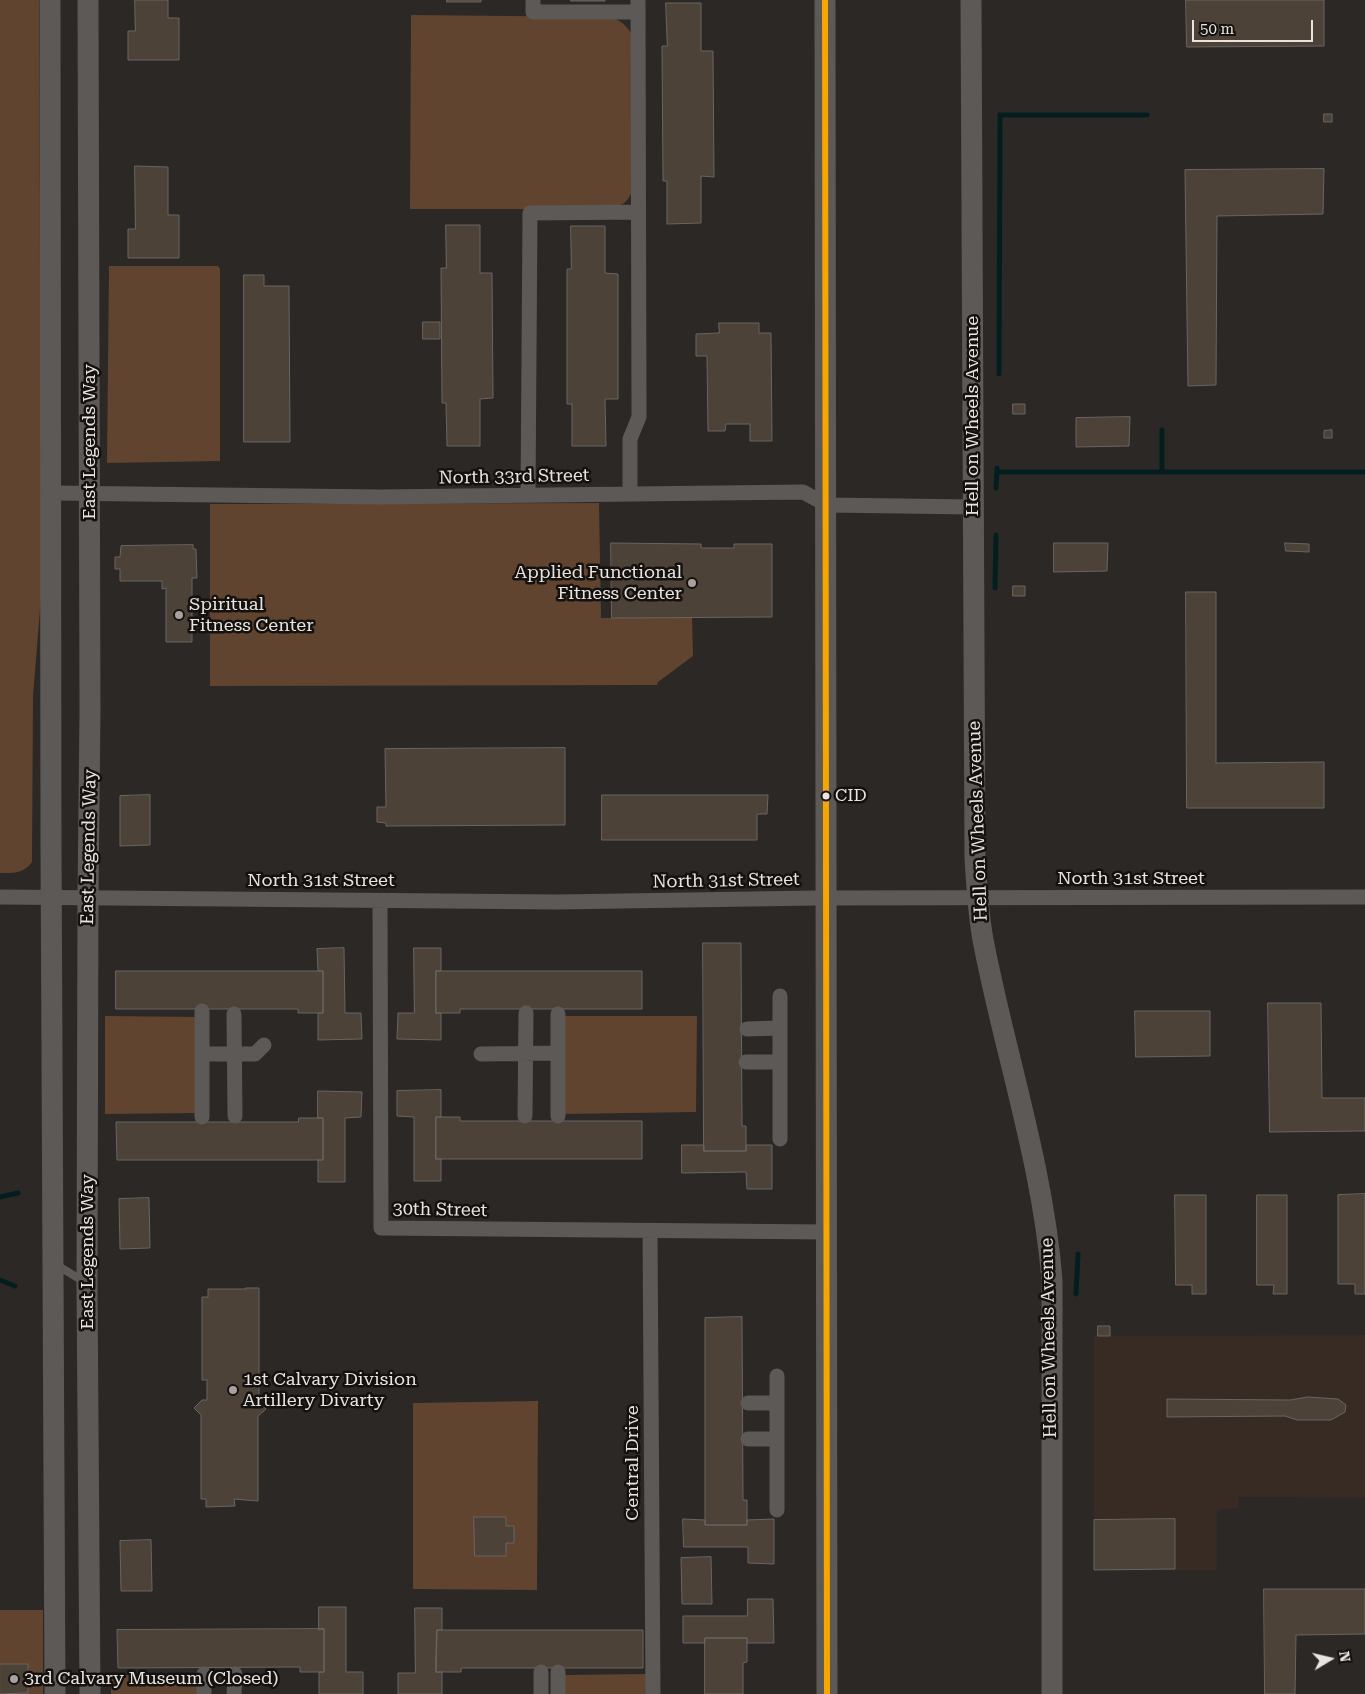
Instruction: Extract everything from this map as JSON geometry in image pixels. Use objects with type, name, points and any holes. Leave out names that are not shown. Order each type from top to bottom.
[{"type":"street","name":"East Legends Way","points":[[50,0],[52,493],[51,1261],[55,1694]]},
{"type":"street","name":"East Legends Way","points":[[88,0],[90,711],[87,1284],[90,1694]]},
{"type":"street","points":[[533,0],[533,12],[638,6],[639,417],[630,440],[630,494]]},
{"type":"street","points":[[826,0],[827,504],[825,898],[827,1694]]},
{"type":"street","name":"Hell on Wheels Avenue","points":[[971,0],[975,858],[983,944],[1038,1180],[1050,1251],[1052,1290],[1052,1694]]},
{"type":"street","points":[[528,495],[530,213],[638,212]]},
{"type":"street","name":"North 33rd Street","points":[[52,493],[380,497],[803,492],[827,504],[974,507]]},
{"type":"street","name":"North 31st Street","points":[[0,897],[557,902],[825,898],[1365,897]]},
{"type":"street","name":"30th Street","points":[[380,900],[381,1228],[826,1232]]},
{"type":"street","points":[[780,996],[780,1138]]},
{"type":"street","points":[[202,1011],[202,1117]]},
{"type":"street","points":[[234,1014],[235,1116]]},
{"type":"street","points":[[525,1116],[526,1014]]},
{"type":"street","points":[[558,1014],[558,1116]]},
{"type":"street","points":[[747,1029],[780,1028]]},
{"type":"street","points":[[202,1054],[255,1054],[264,1044]]},
{"type":"street","points":[[481,1054],[558,1054]]},
{"type":"street","points":[[746,1062],[780,1062]]},
{"type":"street","name":"Central Drive","points":[[650,1231],[653,1694]]},
{"type":"street","points":[[777,1376],[777,1510]]},
{"type":"street","points":[[748,1403],[777,1403]]},
{"type":"street","points":[[748,1439],[777,1439]]},
{"type":"street","points":[[541,1672],[541,1694]]},
{"type":"street","points":[[558,1672],[558,1694]]},
{"type":"street","points":[[204,1674],[204,1694]]},
{"type":"street","points":[[234,1694],[235,1674]]},
{"type":"lane","points":[[51,1261],[87,1284]]},
{"type":"shaded area","points":[[0,0],[39,0],[41,597],[33,696],[32,862],[22,871],[14,873],[0,873]]},
{"type":"shaded area","points":[[411,15],[610,17],[623,24],[633,36],[634,187],[627,200],[621,205],[606,209],[410,209]]},
{"type":"shaded area","points":[[109,266],[218,266],[220,269],[220,461],[107,463]]},
{"type":"shaded area","points":[[599,503],[601,618],[692,617],[693,656],[658,682],[657,685],[210,686],[210,504]]},
{"type":"shaded area","points":[[105,1016],[197,1017],[197,1113],[105,1114]]},
{"type":"shaded area","points":[[563,1016],[697,1016],[696,1112],[564,1114]]},
{"type":"shaded area","points":[[1365,1335],[1365,1498],[1238,1497],[1238,1508],[1217,1510],[1217,1570],[1094,1570],[1094,1336]]},
{"type":"shaded area","points":[[538,1401],[537,1590],[413,1589],[413,1403]]},
{"type":"shaded area","points":[[0,1610],[43,1610],[43,1694],[0,1694]]},
{"type":"shaded area","points":[[646,1674],[646,1694],[563,1694],[563,1675]]},
{"type":"shaded area","points":[[111,1675],[198,1675],[198,1694],[111,1694]]},
{"type":"building","points":[[135,0],[168,0],[168,18],[179,18],[179,60],[128,60],[128,31],[135,31]]},
{"type":"building","points":[[447,0],[481,0],[481,2],[447,2]]},
{"type":"building","points":[[605,0],[605,1],[571,1]]},
{"type":"building","points":[[1186,0],[1324,0],[1324,46],[1187,47]]},
{"type":"building","points":[[666,3],[701,3],[701,51],[713,51],[714,177],[701,176],[701,223],[667,224],[667,181],[663,181],[662,46],[667,46]]},
{"type":"building","points":[[1324,114],[1332,114],[1332,122],[1324,122]]},
{"type":"building","points":[[135,166],[168,167],[168,215],[179,215],[179,258],[128,258],[128,229],[135,229]]},
{"type":"building","points":[[1324,169],[1323,214],[1217,216],[1216,385],[1188,386],[1185,170]]},
{"type":"building","points":[[446,225],[480,225],[480,273],[492,273],[493,398],[480,399],[480,446],[447,446],[446,403],[442,403],[441,268],[446,268]]},
{"type":"building","points":[[571,226],[605,226],[605,273],[618,274],[618,399],[605,399],[606,446],[572,446],[572,404],[567,404],[567,269],[571,269]]},
{"type":"building","points":[[244,275],[264,275],[264,286],[289,286],[290,442],[244,442]]},
{"type":"building","points":[[423,322],[440,322],[440,339],[423,339]]},
{"type":"building","points":[[719,323],[759,323],[759,333],[771,333],[772,441],[750,441],[750,424],[726,424],[725,431],[708,431],[707,356],[696,356],[696,334],[719,333]]},
{"type":"building","points":[[1013,404],[1025,404],[1025,414],[1013,414]]},
{"type":"building","points":[[1130,417],[1129,446],[1076,447],[1076,418]]},
{"type":"building","points":[[1332,430],[1332,438],[1324,438],[1324,431]]},
{"type":"building","name":"Applied Functional Fitness Center","points":[[611,543],[701,544],[701,548],[734,548],[734,544],[772,544],[772,617],[612,618]]},
{"type":"building","points":[[1054,543],[1108,543],[1107,571],[1054,572]]},
{"type":"building","points":[[1285,543],[1309,544],[1309,552],[1286,551]]},
{"type":"building","name":"Spiritual Fitness Center","points":[[193,545],[193,549],[196,549],[197,578],[192,578],[192,642],[166,642],[166,588],[162,589],[162,581],[120,581],[120,569],[115,569],[115,557],[120,557],[121,546]]},
{"type":"building","points":[[1013,586],[1025,586],[1025,596],[1013,596]]},
{"type":"building","points":[[1186,592],[1216,592],[1216,763],[1324,762],[1324,808],[1187,808]]},
{"type":"building","points":[[565,748],[565,825],[386,826],[386,823],[377,822],[377,807],[386,807],[385,749]]},
{"type":"building","points":[[150,795],[150,845],[120,846],[120,796]]},
{"type":"building","points":[[602,795],[768,795],[767,814],[757,814],[757,840],[602,840]]},
{"type":"building","points":[[703,943],[741,943],[742,1126],[746,1126],[746,1151],[704,1151]]},
{"type":"building","points":[[344,948],[345,1013],[361,1013],[362,1039],[318,1040],[318,1013],[323,1013],[323,971],[318,971],[317,949]]},
{"type":"building","points":[[414,948],[441,948],[441,971],[436,971],[436,1013],[441,1013],[441,1040],[397,1039],[398,1013],[414,1013]]},
{"type":"building","points":[[116,971],[323,971],[323,1013],[298,1013],[298,1009],[116,1009]]},
{"type":"building","points":[[436,971],[642,971],[642,1009],[460,1009],[460,1013],[436,1013]]},
{"type":"building","points":[[1268,1003],[1321,1003],[1322,1098],[1365,1098],[1365,1131],[1270,1132]]},
{"type":"building","points":[[1135,1011],[1210,1011],[1210,1056],[1136,1057]]},
{"type":"building","points":[[441,1090],[441,1117],[436,1117],[436,1159],[441,1159],[441,1181],[414,1181],[414,1117],[397,1116],[397,1091]]},
{"type":"building","points":[[318,1091],[362,1092],[361,1117],[345,1118],[345,1182],[318,1182],[318,1160],[323,1160],[323,1118],[318,1118]]},
{"type":"building","points":[[436,1117],[460,1117],[460,1121],[642,1121],[642,1159],[436,1159]]},
{"type":"building","points":[[299,1118],[323,1118],[323,1160],[117,1160],[116,1122],[298,1122]]},
{"type":"building","points":[[682,1145],[704,1145],[704,1151],[746,1151],[746,1145],[772,1145],[772,1189],[747,1189],[746,1172],[682,1173]]},
{"type":"building","points":[[1365,1194],[1365,1294],[1355,1294],[1355,1284],[1338,1284],[1338,1195]]},
{"type":"building","points":[[1175,1195],[1206,1195],[1206,1294],[1192,1294],[1192,1285],[1176,1285]]},
{"type":"building","points":[[1257,1195],[1287,1195],[1287,1294],[1273,1294],[1274,1285],[1257,1285]]},
{"type":"building","points":[[149,1198],[150,1248],[120,1249],[119,1199]]},
{"type":"building","name":"1st Calvary Division Artillery Divarty","points":[[259,1288],[259,1401],[266,1409],[258,1416],[258,1501],[234,1499],[235,1506],[206,1507],[206,1499],[201,1499],[201,1415],[194,1408],[202,1400],[207,1400],[207,1380],[202,1380],[202,1297],[208,1297],[208,1289]]},
{"type":"building","points":[[742,1317],[743,1500],[747,1500],[747,1525],[705,1525],[705,1318]]},
{"type":"building","points":[[1098,1326],[1110,1326],[1110,1336],[1098,1336]]},
{"type":"building","points":[[1308,1397],[1338,1399],[1346,1405],[1345,1412],[1331,1420],[1297,1420],[1285,1416],[1167,1417],[1167,1399],[1290,1400]]},
{"type":"building","points":[[474,1517],[506,1517],[506,1526],[514,1526],[514,1543],[506,1543],[506,1556],[475,1556]]},
{"type":"building","points":[[683,1519],[705,1520],[705,1525],[747,1525],[747,1520],[774,1519],[774,1564],[748,1563],[748,1547],[684,1547]]},
{"type":"building","points":[[1175,1519],[1175,1569],[1094,1570],[1094,1520]]},
{"type":"building","points":[[151,1540],[152,1591],[121,1591],[120,1541]]},
{"type":"building","points":[[711,1557],[712,1604],[682,1604],[681,1558]]},
{"type":"building","points":[[1264,1589],[1365,1589],[1365,1634],[1296,1635],[1295,1694],[1265,1694]]},
{"type":"building","points":[[748,1599],[773,1599],[774,1643],[747,1643],[747,1638],[705,1638],[705,1643],[683,1643],[683,1616],[747,1616]]},
{"type":"building","points":[[319,1607],[346,1607],[346,1672],[363,1672],[363,1694],[319,1694],[319,1672],[324,1672],[324,1629],[319,1630]]},
{"type":"building","points":[[415,1608],[442,1608],[442,1630],[437,1630],[436,1672],[442,1672],[442,1694],[398,1694],[398,1673],[415,1673]]},
{"type":"building","points":[[324,1629],[324,1672],[300,1672],[300,1667],[118,1668],[117,1630]]},
{"type":"building","points":[[437,1630],[643,1630],[643,1668],[461,1668],[461,1672],[436,1672]]},
{"type":"building","points":[[705,1638],[747,1638],[747,1662],[743,1663],[743,1694],[705,1694]]},
{"type":"building","name":"3rd Calvary Museum (Closed)","points":[[0,1664],[28,1664],[28,1693],[0,1694]]},
{"type":"waterway","points":[[999,374],[1000,115],[1147,115]]},
{"type":"waterway","points":[[1162,430],[1162,472]]},
{"type":"waterway","points":[[996,488],[997,468]]},
{"type":"waterway","points":[[997,472],[1365,472]]},
{"type":"waterway","points":[[995,588],[996,535]]},
{"type":"waterway","points":[[0,1197],[18,1193]]},
{"type":"waterway","points":[[1076,1294],[1078,1254]]},
{"type":"waterway","points":[[0,1280],[15,1286]]},
{"type":"transit line","points":[[825,0],[827,1694]]},
{"type":"place","name":"Applied Functional Fitness Center","points":[[692,583]]},
{"type":"place","name":"Spiritual Fitness Center","points":[[179,615]]},
{"type":"place","name":"CID","points":[[826,796]]},
{"type":"place","name":"1st Calvary Division Artillery Divarty","points":[[233,1390]]},
{"type":"place","name":"3rd Calvary Museum (Closed)","points":[[14,1679]]}]
